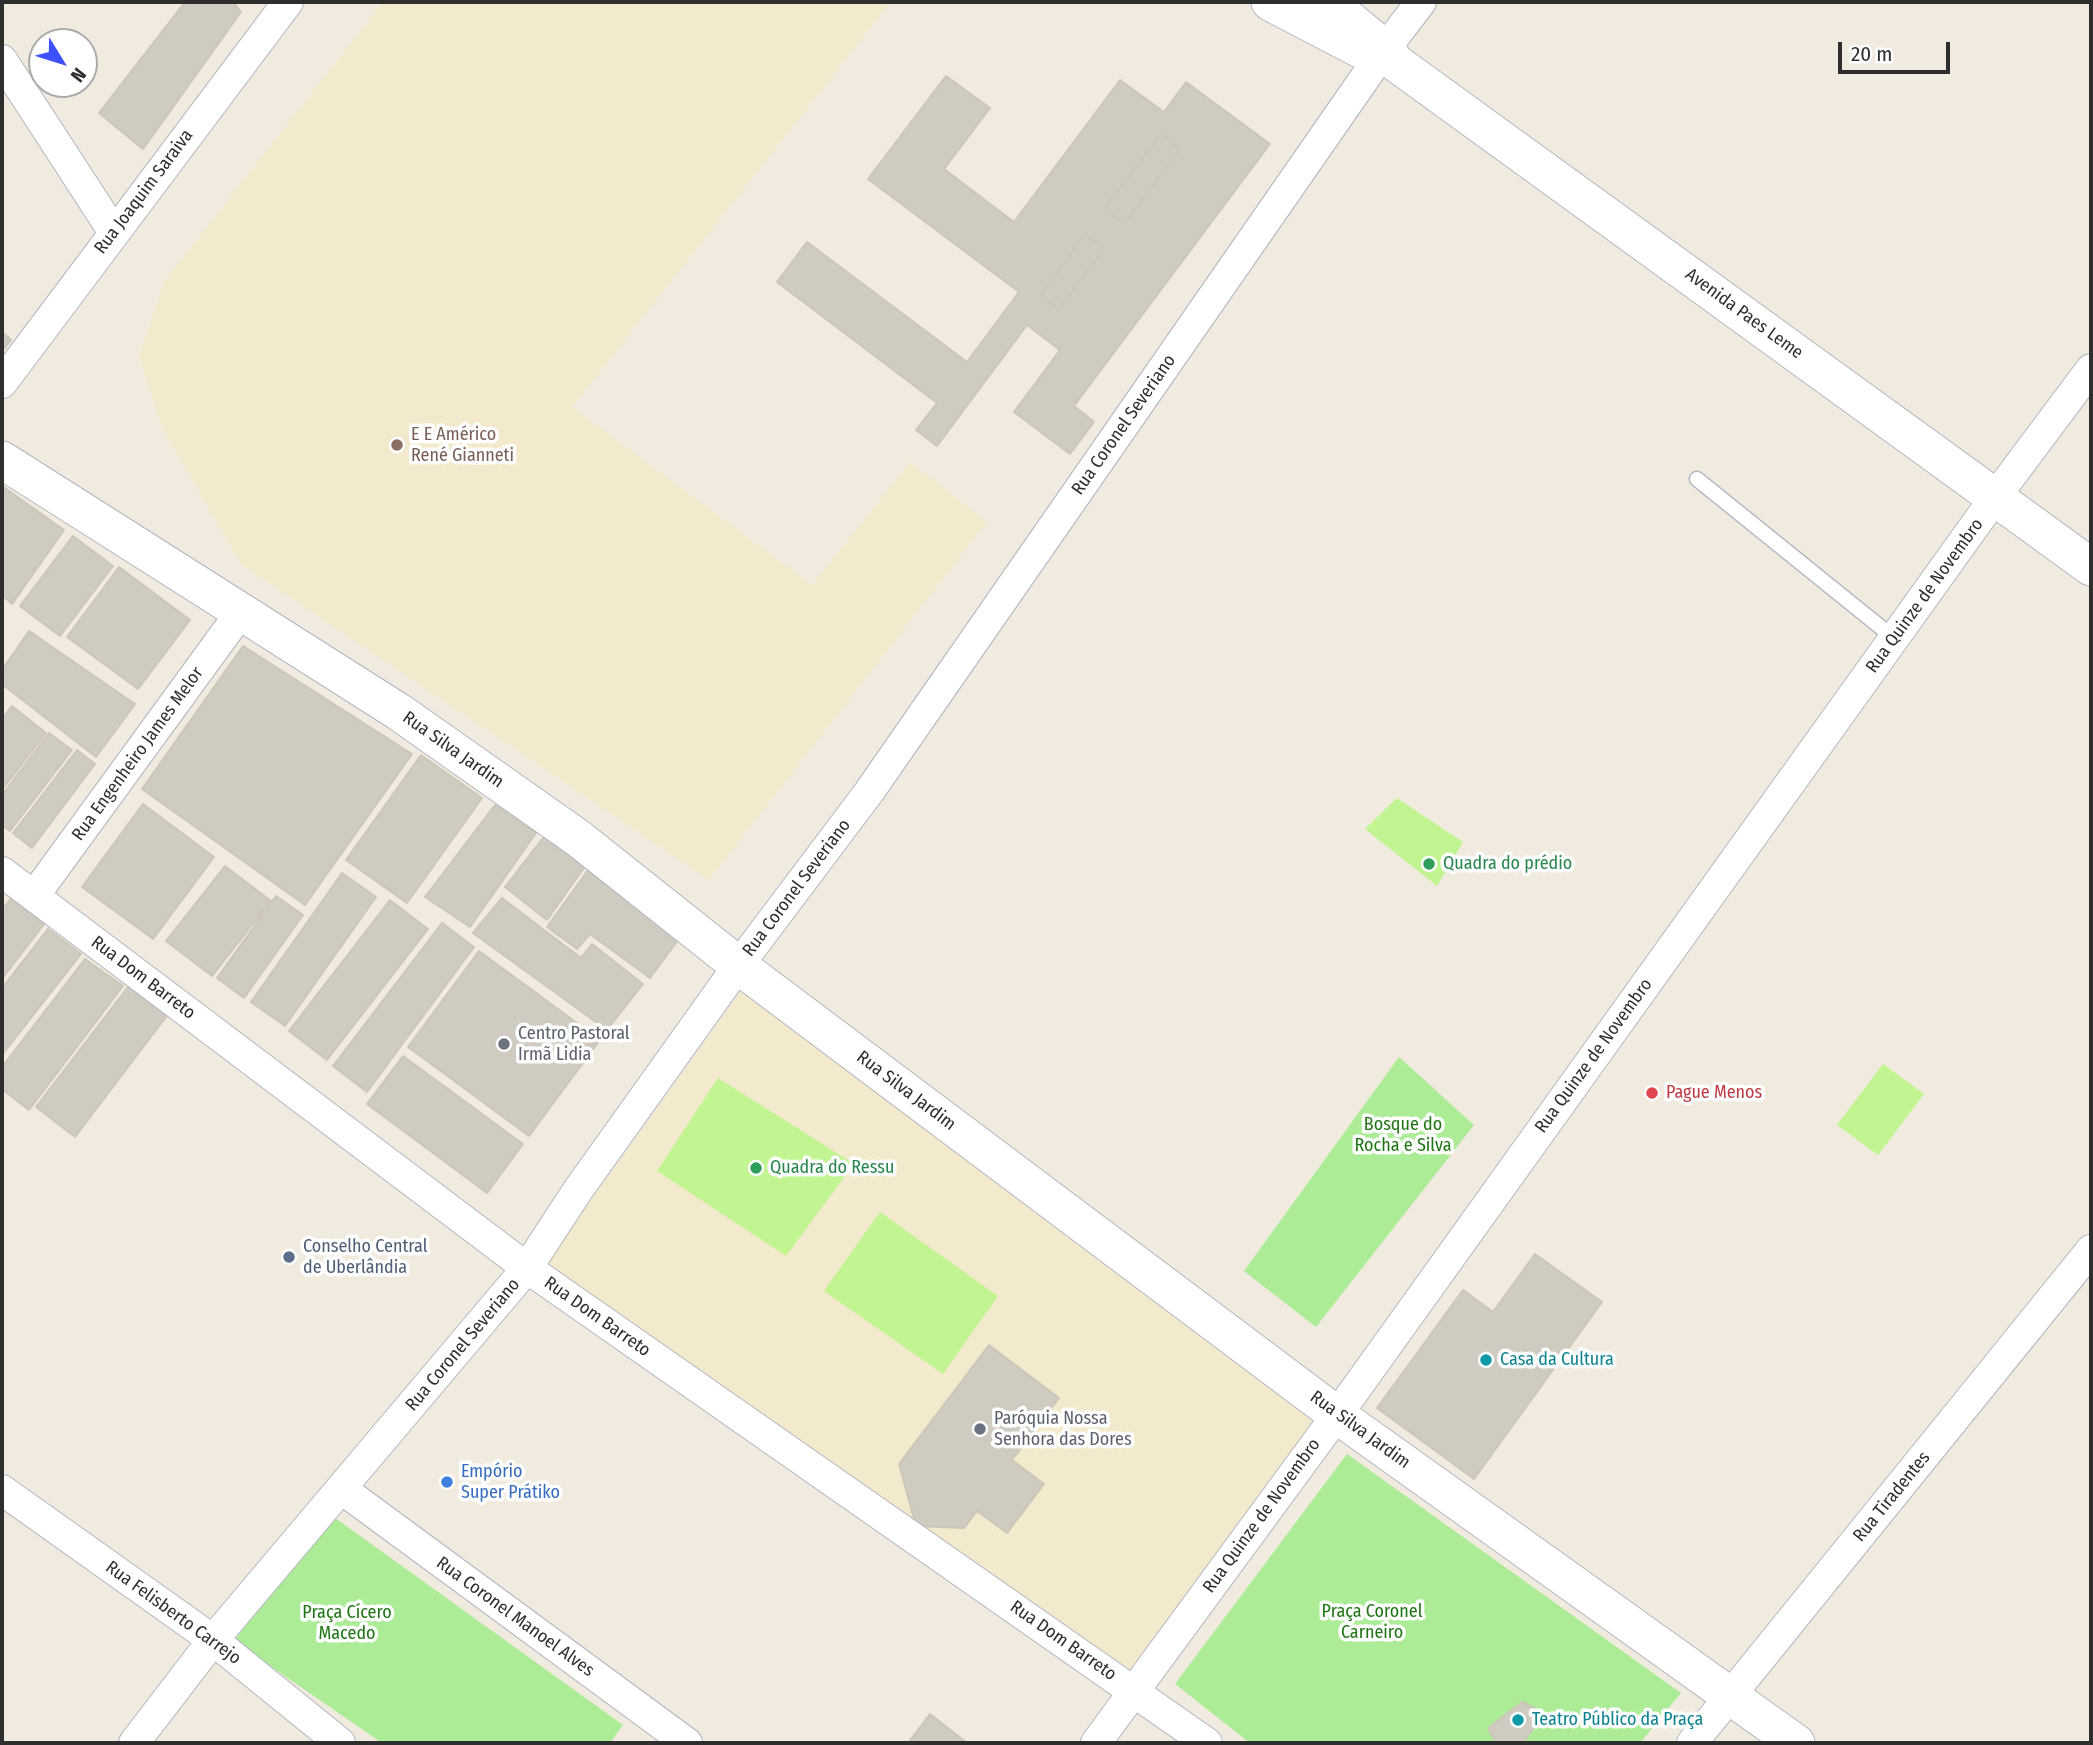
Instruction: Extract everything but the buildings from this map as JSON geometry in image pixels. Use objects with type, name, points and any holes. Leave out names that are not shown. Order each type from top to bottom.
[{"type":"street","name":"Rua Joaquim Saraiva","points":[[2,383],[113,231],[288,2]]},
{"type":"street","points":[[1270,2],[1387,57]]},
{"type":"street","points":[[1328,2],[1387,57]]},
{"type":"street","name":"Rua Coronel Severiano","points":[[134,1743],[214,1640],[343,1490],[527,1268],[578,1190],[738,965],[869,792],[1387,57],[1421,2]]},
{"type":"street","name":"Avenida Paes Leme","points":[[1387,57],[2091,567]]},
{"type":"street","points":[[2,60],[113,231]]},
{"type":"street","name":"Rua Quinze de Novembro","points":[[1096,1743],[1337,1415],[1996,496],[2091,369]]},
{"type":"street","name":"Rua Silva Jardim","points":[[2,460],[399,712],[578,838],[738,965],[1337,1415],[1796,1743]]},
{"type":"street","name":"Rua Engenheiro James Melor","points":[[34,897],[241,612]]},
{"type":"street","name":"Rua Dom Barreto","points":[[2,873],[527,1268],[1207,1743]]},
{"type":"street","name":"Rua Tiradentes","points":[[1692,1743],[2091,1250]]},
{"type":"street","name":"Rua Felisberto Carrejo","points":[[2,1490],[214,1640],[340,1743]]},
{"type":"street","name":"Rua Coronel Manoel Alves","points":[[343,1490],[676,1740]]},
{"type":"lane","points":[[1697,478],[1894,638]]},
{"type":"shaded area","name":"E E Américo René Gianneti","points":[[383,2],[891,2],[572,407],[812,585],[910,462],[987,522],[709,880],[241,564],[162,428],[139,356],[164,282]]},
{"type":"shaded area","points":[[744,987],[1317,1415],[1129,1674],[1001,1580],[546,1263]]},
{"type":"green space","name":"Quadra do prédio","points":[[1397,798],[1463,842],[1437,886],[1365,829]]},
{"type":"green space","name":"Bosque do Rocha e Silva","points":[[1399,1057],[1474,1125],[1316,1327],[1244,1271]]},
{"type":"green space","points":[[1883,1064],[1924,1094],[1878,1155],[1837,1125]]},
{"type":"green space","name":"Quadra do Ressu","points":[[718,1078],[854,1164],[786,1256],[657,1171]]},
{"type":"green space","points":[[880,1212],[998,1296],[943,1374],[824,1291]]},
{"type":"green space","name":"Praça Coronel Carneiro","points":[[1347,1454],[1681,1693],[1640,1743],[1250,1743],[1175,1684]]},
{"type":"green space","name":"Praça Cícero Macedo","points":[[331,1515],[623,1725],[610,1743],[382,1743],[234,1641]]},
{"type":"place","name":"E E Américo René Gianneti","points":[[397,445]]},
{"type":"place","name":"Quadra do prédio","points":[[1429,864]]},
{"type":"place","name":"Centro Pastoral Irmã Lidia","points":[[504,1044]]},
{"type":"place","name":"Pague Menos","points":[[1652,1093]]},
{"type":"place","name":"Quadra do Ressu","points":[[756,1168]]},
{"type":"place","name":"Conselho Central de Uberlândia","points":[[289,1257]]},
{"type":"place","name":"Casa da Cultura","points":[[1486,1360]]},
{"type":"place","name":"Paróquia Nossa Senhora das Dores","points":[[980,1429]]},
{"type":"place","name":"Empório Super Prátiko","points":[[447,1482]]},
{"type":"place","name":"Teatro Público da Praça","points":[[1518,1720]]}]
